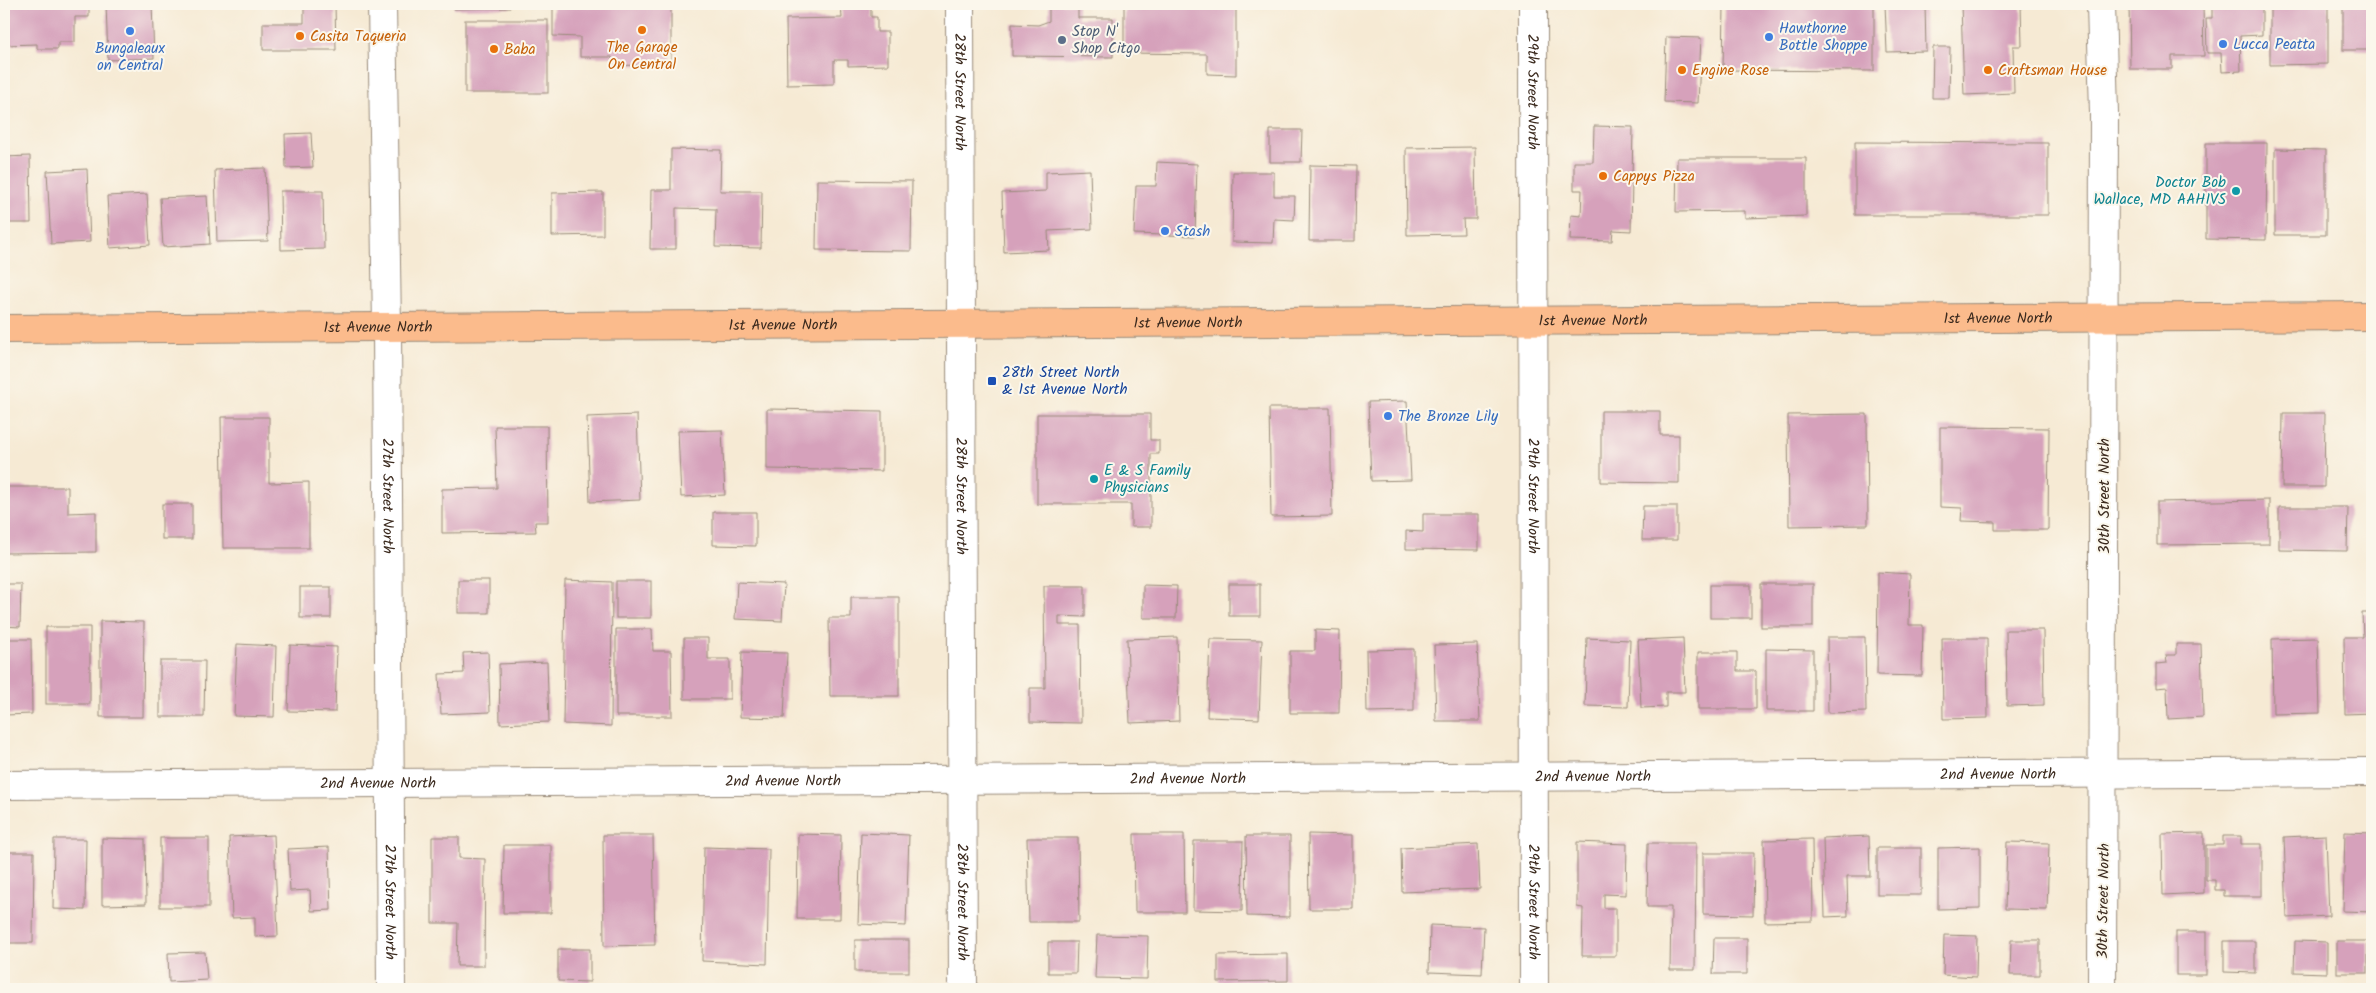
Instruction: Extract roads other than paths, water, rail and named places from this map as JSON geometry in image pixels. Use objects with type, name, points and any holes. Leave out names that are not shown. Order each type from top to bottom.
[{"type":"main road","name":"1st Avenue North","points":[[4,329],[2372,316]]},
{"type":"street","name":"27th Street North","points":[[382,4],[387,327],[391,989]]},
{"type":"street","name":"28th Street North","points":[[960,4],[963,989]]},
{"type":"street","name":"29th Street North","points":[[1533,4],[1534,989]]},
{"type":"street","name":"30th Street North","points":[[2101,4],[2104,113],[2104,773],[2102,989]]},
{"type":"street","name":"2nd Avenue North","points":[[4,785],[2372,772]]},
{"type":"place","name":"The Garage On Central","points":[[642,30]]},
{"type":"place","name":"Bungaleaux on Central","points":[[130,31]]},
{"type":"place","name":"Casita Taqueria","points":[[300,36]]},
{"type":"place","name":"Hawthorne Bottle Shoppe","points":[[1769,37]]},
{"type":"place","name":"Stop N' Shop Citgo","points":[[1062,40]]},
{"type":"place","name":"Lucca Peatta","points":[[2223,44]]},
{"type":"place","name":"Baba","points":[[494,49]]},
{"type":"place","name":"Engine Rose","points":[[1682,70]]},
{"type":"place","name":"Craftsman House","points":[[1988,70]]},
{"type":"place","name":"Cappys Pizza","points":[[1603,176]]},
{"type":"place","name":"Doctor Bob Wallace, MD AAHIVS","points":[[2236,191]]},
{"type":"place","name":"Stash","points":[[1165,231]]},
{"type":"place","name":"28th Street North & 1st Avenue North","points":[[992,381]]},
{"type":"place","name":"The Bronze Lily","points":[[1388,416]]},
{"type":"place","name":"E & S Family Physicians","points":[[1094,479]]}]
